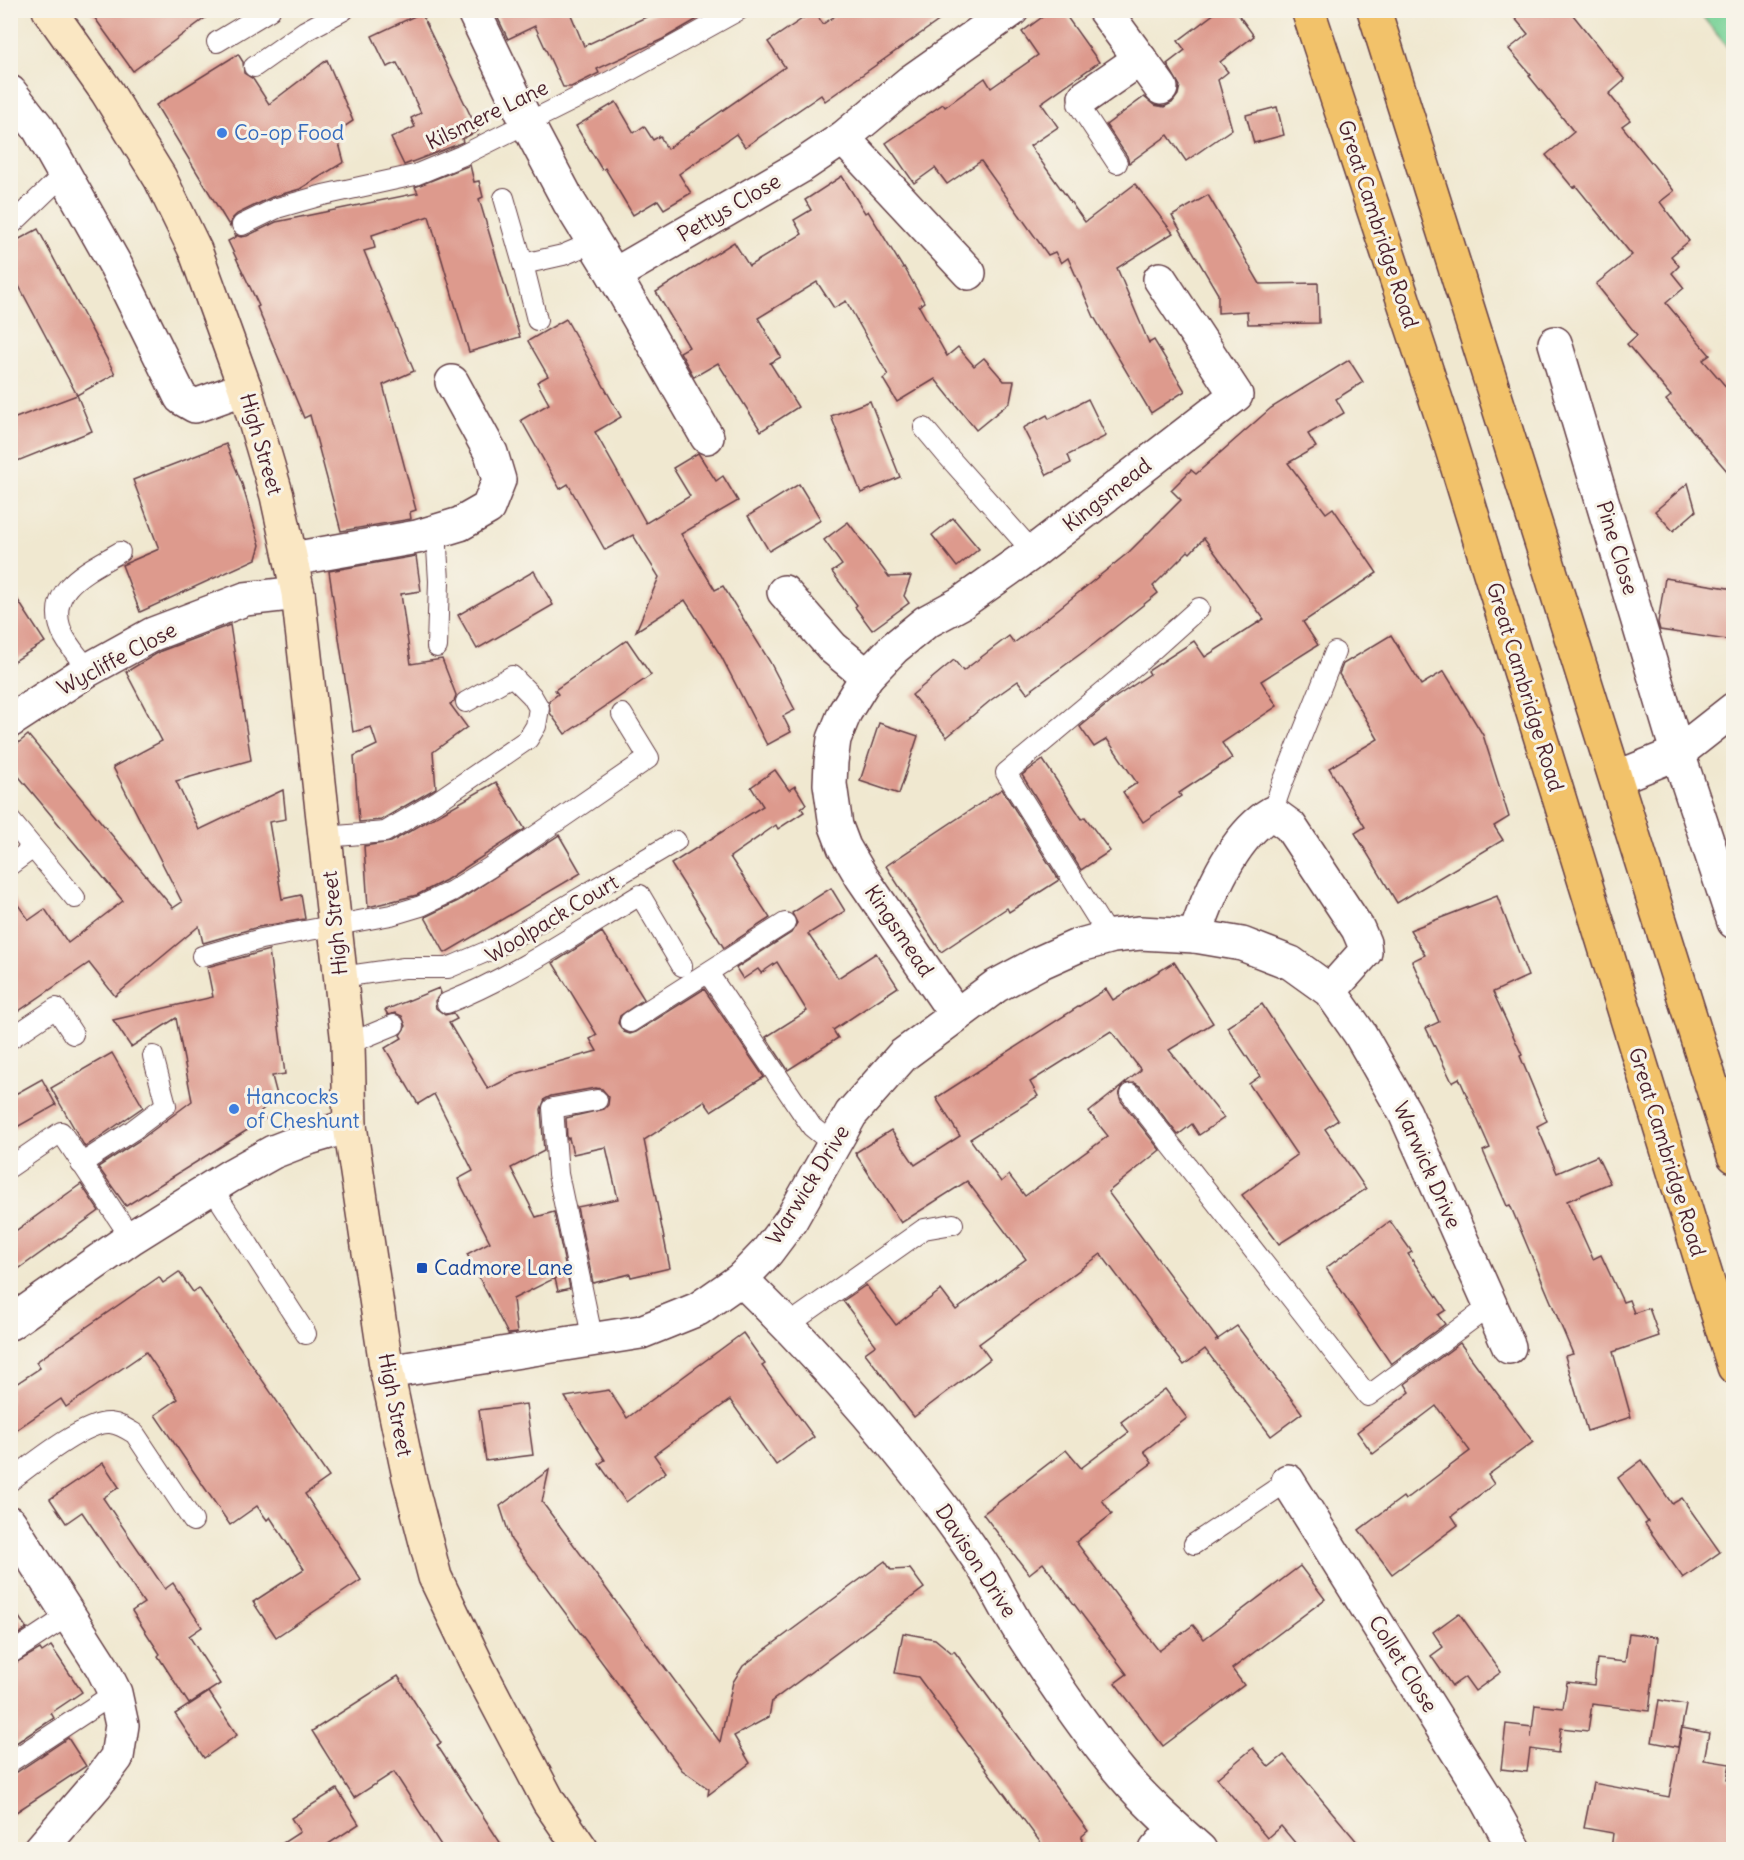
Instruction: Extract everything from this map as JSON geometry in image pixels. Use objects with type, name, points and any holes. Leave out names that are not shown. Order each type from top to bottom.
[{"type":"highway","name":"Great Cambridge Road","points":[[1308,10],[1447,433],[1734,1367]]},
{"type":"highway","points":[[1374,10],[1734,1156]]},
{"type":"main road","name":"High Street","points":[[49,10],[107,92],[160,178],[195,250],[245,388],[277,496],[298,593],[348,1044],[350,1126],[387,1372],[409,1478],[435,1577],[480,1671],[549,1802],[582,1850]]},
{"type":"street","points":[[473,10],[527,123],[569,202],[614,275],[707,437]]},
{"type":"street","name":"Pettys Close","points":[[614,275],[800,167],[843,138],[910,82],[1012,10]]},
{"type":"street","points":[[1104,10],[1161,88]]},
{"type":"street","points":[[1085,97],[1140,59]]},
{"type":"street","points":[[10,92],[39,129],[116,266],[181,398],[195,406],[245,388]]},
{"type":"street","points":[[843,138],[969,273]]},
{"type":"street","name":"Kingsmead","points":[[956,1015],[861,876],[844,847],[836,826],[830,784],[834,739],[845,712],[867,676],[894,648],[926,622],[961,603],[1033,552],[1236,395],[1160,279]]},
{"type":"street","name":"Pine Close","points":[[1556,343],[1678,753],[1734,922]]},
{"type":"street","points":[[292,560],[417,537],[460,524],[488,508],[499,480],[491,453],[452,382]]},
{"type":"street","points":[[784,592],[833,648],[867,676]]},
{"type":"street","name":"Wycliffe Close","points":[[10,721],[88,670],[153,634],[245,599],[298,593]]},
{"type":"street","points":[[1616,778],[1678,753],[1734,709]]},
{"type":"street","points":[[1195,936],[1206,902],[1228,861],[1260,820],[1272,813],[1290,826],[1358,929],[1364,943],[1365,952],[1330,991]]},
{"type":"street","name":"Warwick Drive","points":[[387,1372],[641,1332],[698,1309],[741,1279],[766,1252],[791,1220],[851,1114],[903,1055],[996,986],[1039,963],[1077,946],[1109,937],[1140,933],[1195,936],[1242,944],[1291,963],[1330,991],[1365,1042],[1405,1113],[1509,1347]]},
{"type":"street","points":[[10,1323],[131,1238],[273,1152],[350,1126]]},
{"type":"street","name":"Davison Drive","points":[[741,1279],[788,1325],[880,1428],[934,1496],[983,1565],[1021,1633],[1078,1716],[1123,1775],[1165,1839],[1200,1850]]},
{"type":"street","name":"Collet Close","points":[[1288,1481],[1493,1809],[1515,1850]]},
{"type":"street","points":[[13,1534],[102,1666],[115,1693],[122,1725],[117,1757],[96,1785],[39,1850]]},
{"type":"lane","points":[[218,42],[270,10]]},
{"type":"lane","points":[[254,67],[305,31],[344,10]]},
{"type":"lane","name":"Kilsmere Lane","points":[[242,225],[277,208],[323,195],[415,175],[461,156],[609,82],[739,10]]},
{"type":"lane","points":[[1085,97],[1078,104],[1117,164]]},
{"type":"lane","points":[[10,226],[64,174]]},
{"type":"lane","points":[[504,198],[537,320]]},
{"type":"lane","points":[[523,264],[563,255],[594,242]]},
{"type":"lane","points":[[924,428],[1033,552]]},
{"type":"lane","points":[[436,531],[439,581],[437,647]]},
{"type":"lane","points":[[88,670],[62,633],[58,607],[62,593],[72,582],[120,552]]},
{"type":"lane","points":[[1109,937],[1006,773],[1140,661],[1199,608]]},
{"type":"lane","points":[[1272,813],[1335,652]]},
{"type":"lane","points":[[325,837],[385,832],[440,800],[516,749],[528,739],[536,726],[539,708],[532,696],[512,676],[466,702]]},
{"type":"lane","points":[[202,956],[261,939],[401,912],[421,906],[452,891],[649,758],[622,714]]},
{"type":"lane","points":[[10,820],[75,898]]},
{"type":"lane","points":[[341,976],[404,968],[448,968],[469,960],[495,948],[676,841]]},
{"type":"lane","points":[[10,865],[33,848]]},
{"type":"lane","name":"Woolpack Court","points":[[447,1003],[476,992],[640,895],[682,966]]},
{"type":"lane","points":[[630,1022],[785,923]]},
{"type":"lane","points":[[708,973],[812,1127],[833,1144]]},
{"type":"lane","points":[[10,1039],[56,1008],[73,1034]]},
{"type":"lane","points":[[348,1044],[394,1025]]},
{"type":"lane","points":[[81,1164],[166,1105],[153,1056]]},
{"type":"lane","points":[[1131,1094],[1368,1396],[1490,1306]]},
{"type":"lane","points":[[592,1341],[558,1174],[552,1108],[597,1100]]},
{"type":"lane","points":[[10,1167],[61,1132],[131,1238]]},
{"type":"lane","points":[[212,1188],[306,1334]]},
{"type":"lane","points":[[788,1325],[924,1229],[953,1224]]},
{"type":"lane","points":[[10,1481],[86,1428],[108,1423],[123,1426],[135,1434],[193,1521]]},
{"type":"lane","points":[[1194,1544],[1288,1481]]},
{"type":"lane","points":[[10,1654],[69,1615]]},
{"type":"lane","points":[[10,1762],[115,1693]]},
{"type":"green space","points":[[1698,11],[1733,11],[1733,54]]},
{"type":"building","points":[[89,10],[216,10],[133,71]]},
{"type":"building","points":[[494,10],[569,10],[584,46],[661,10],[713,10],[663,39],[597,69],[599,73],[571,87],[563,87],[535,26],[508,39]]},
{"type":"building","points":[[844,10],[954,10],[825,101],[821,95],[745,147],[736,134],[679,174],[691,193],[664,209],[658,200],[633,215],[605,168],[602,170],[576,126],[616,102],[634,133],[644,126],[653,140],[660,136],[667,149],[785,67],[768,42],[814,11],[823,24]]},
{"type":"building","points":[[1052,10],[1062,10],[1099,62],[1041,103],[1058,127],[1030,146],[1085,222],[1135,184],[1173,233],[1117,268],[1149,343],[1154,340],[1185,391],[1151,413],[1094,317],[1068,258],[1061,263],[1055,252],[1048,255],[981,161],[947,184],[935,168],[914,183],[886,143],[943,104],[945,107],[985,78],[991,88],[1038,55],[1022,32]]},
{"type":"building","points":[[1219,10],[1235,10],[1254,36],[1220,62],[1228,72],[1218,80],[1232,129],[1186,161],[1168,135],[1129,163],[1127,156],[1106,125],[1144,97],[1154,105],[1164,107],[1172,103],[1178,95],[1180,86],[1167,64],[1185,50],[1178,41]]},
{"type":"building","points":[[1508,10],[1569,10],[1625,80],[1609,94],[1630,120],[1622,126],[1674,191],[1660,202],[1689,241],[1671,256],[1679,266],[1672,273],[1684,288],[1666,303],[1710,355],[1703,360],[1734,396],[1734,479],[1666,400],[1671,396],[1627,344],[1637,335],[1596,284],[1632,255],[1576,186],[1573,188],[1546,155],[1574,132],[1509,49],[1528,34]]},
{"type":"building","points":[[421,13],[478,131],[462,139],[463,142],[404,165],[391,138],[415,127],[411,118],[421,113],[397,63],[387,67],[372,36]]},
{"type":"building","points":[[238,54],[243,62],[244,73],[253,79],[269,104],[327,60],[353,121],[336,132],[344,162],[300,189],[272,197],[237,214],[232,219],[230,227],[156,105]]},
{"type":"building","points":[[1277,107],[1284,135],[1254,143],[1246,115]]},
{"type":"building","points":[[470,165],[474,182],[479,181],[483,197],[479,199],[520,337],[469,352],[429,216],[372,235],[375,248],[364,251],[414,371],[383,385],[416,510],[410,512],[411,519],[341,531],[310,415],[304,418],[257,307],[259,306],[228,241],[236,237],[235,235],[247,236],[276,222],[418,193],[415,187]]},
{"type":"building","points":[[842,176],[865,213],[868,211],[904,267],[924,302],[919,306],[947,356],[958,347],[974,366],[984,358],[1004,381],[1014,381],[1010,402],[976,430],[935,379],[897,402],[883,379],[888,375],[846,301],[834,308],[817,282],[758,318],[781,357],[770,363],[798,407],[761,431],[718,363],[694,377],[680,352],[689,347],[656,292],[734,242],[749,266],[802,234],[794,220],[811,210],[805,200]]},
{"type":"building","points":[[1208,195],[1260,284],[1318,283],[1319,323],[1248,324],[1247,311],[1218,313],[1218,294],[1172,216]]},
{"type":"building","points":[[38,229],[115,374],[77,395],[10,269],[10,244]]},
{"type":"building","points":[[566,319],[621,417],[595,432],[646,523],[690,496],[673,468],[698,453],[716,481],[723,476],[738,501],[681,534],[715,590],[723,586],[770,662],[795,710],[783,716],[791,732],[767,745],[721,656],[685,600],[636,631],[659,577],[633,535],[605,550],[568,484],[560,489],[521,420],[549,404],[537,382],[548,376],[528,341]]},
{"type":"building","points":[[1349,360],[1363,382],[1336,399],[1344,413],[1308,434],[1316,447],[1288,463],[1326,513],[1333,508],[1377,573],[1303,622],[1318,645],[1261,681],[1277,706],[1222,743],[1232,758],[1179,793],[1181,796],[1143,822],[1123,792],[1137,783],[1107,739],[1094,747],[1080,727],[1116,697],[1150,674],[1148,671],[1194,641],[1205,657],[1264,619],[1204,538],[1153,586],[1158,593],[1094,644],[1027,693],[1018,681],[991,700],[947,737],[912,695],[954,660],[963,671],[1009,636],[1014,643],[1047,618],[1129,552],[1181,500],[1171,490],[1191,470],[1196,474],[1271,408]]},
{"type":"building","points":[[77,395],[92,431],[10,464],[10,420]]},
{"type":"building","points":[[1088,399],[1106,436],[1068,455],[1071,463],[1047,475],[1023,428],[1047,415],[1049,419]]},
{"type":"building","points":[[870,401],[900,477],[861,493],[831,416]]},
{"type":"building","points":[[226,444],[242,484],[260,545],[256,559],[140,612],[122,565],[159,549],[133,480]]},
{"type":"building","points":[[1688,483],[1696,511],[1673,531],[1655,511]]},
{"type":"building","points":[[799,484],[821,520],[769,551],[748,516]]},
{"type":"building","points":[[953,518],[979,549],[957,567],[932,535]]},
{"type":"building","points":[[848,522],[889,577],[911,576],[904,596],[909,603],[872,630],[855,607],[857,605],[832,572],[842,565],[824,540]]},
{"type":"building","points":[[416,556],[421,591],[401,594],[411,664],[442,659],[456,695],[454,702],[450,704],[467,727],[433,752],[436,788],[381,820],[359,822],[354,756],[377,745],[371,727],[353,732],[329,571]]},
{"type":"building","points":[[534,571],[553,605],[477,649],[458,615]]},
{"type":"building","points":[[1665,578],[1734,589],[1734,641],[1660,630],[1658,623]]},
{"type":"building","points":[[10,588],[45,642],[10,664]]},
{"type":"building","points":[[230,625],[251,760],[176,781],[199,830],[283,790],[286,819],[269,822],[282,899],[301,895],[305,919],[258,927],[203,943],[199,926],[115,996],[89,963],[10,1017],[10,894],[29,920],[45,909],[68,943],[123,901],[10,766],[10,750],[28,735],[173,908],[182,902],[113,767],[162,741],[126,672],[161,651]]},
{"type":"building","points":[[1391,635],[1421,685],[1444,671],[1483,735],[1509,817],[1494,826],[1503,840],[1397,903],[1355,833],[1365,827],[1329,768],[1378,739],[1339,674],[1343,664]]},
{"type":"building","points":[[627,640],[651,675],[565,734],[550,713],[549,701],[558,694],[555,690]]},
{"type":"building","points":[[879,723],[918,736],[899,794],[860,781]]},
{"type":"building","points":[[1043,760],[1082,819],[1085,817],[1110,851],[1081,870],[1022,775]]},
{"type":"building","points":[[775,770],[789,790],[795,786],[806,804],[801,808],[804,812],[778,829],[776,825],[730,857],[770,918],[724,948],[671,864],[763,806],[751,787]]},
{"type":"building","points":[[496,782],[525,829],[446,880],[417,895],[368,907],[364,846],[391,842]]},
{"type":"building","points":[[1002,789],[1059,880],[1009,912],[1007,908],[941,952],[886,866]]},
{"type":"building","points":[[559,835],[581,873],[445,953],[425,917],[458,901]]},
{"type":"building","points":[[831,888],[845,911],[808,934],[838,978],[876,953],[898,987],[833,1030],[838,1038],[788,1070],[766,1037],[807,1011],[777,962],[761,973],[758,969],[743,979],[736,968],[791,933],[797,923],[792,913]]},
{"type":"building","points":[[1497,896],[1528,976],[1493,992],[1522,1055],[1520,1056],[1547,1121],[1537,1126],[1557,1173],[1597,1156],[1610,1183],[1567,1201],[1593,1259],[1601,1255],[1623,1302],[1629,1300],[1634,1313],[1649,1308],[1659,1336],[1613,1352],[1631,1417],[1587,1431],[1565,1356],[1573,1354],[1510,1205],[1507,1206],[1483,1151],[1490,1148],[1459,1078],[1452,1082],[1426,1028],[1439,1022],[1412,961],[1425,955],[1410,930]]},
{"type":"building","points":[[602,932],[644,999],[620,1016],[618,1023],[624,1032],[630,1034],[636,1032],[704,989],[764,1077],[711,1111],[704,1101],[644,1140],[670,1268],[593,1283],[577,1207],[618,1199],[606,1147],[573,1154],[569,1138],[567,1139],[566,1118],[604,1109],[608,1105],[609,1097],[602,1089],[595,1088],[545,1099],[541,1109],[544,1151],[511,1168],[536,1217],[554,1212],[570,1288],[558,1291],[555,1278],[513,1299],[517,1333],[508,1334],[467,1254],[490,1242],[458,1179],[473,1171],[434,1094],[418,1104],[385,1048],[402,1038],[400,1035],[406,1026],[402,1016],[395,1013],[388,1015],[385,1010],[439,988],[441,993],[435,1001],[436,1008],[445,1015],[453,1013],[457,1019],[449,1023],[488,1089],[519,1073],[597,1051],[590,1039],[597,1035],[553,963]]},
{"type":"building","points":[[269,950],[285,1074],[272,1076],[277,1095],[260,1112],[265,1119],[126,1206],[98,1167],[140,1140],[192,1101],[176,1018],[131,1047],[113,1020],[213,997],[207,967]]},
{"type":"building","points":[[1174,962],[1213,1023],[1169,1050],[1224,1118],[1199,1135],[1192,1124],[1178,1135],[1140,1086],[1135,1083],[1124,1084],[1141,1070],[1111,1031],[1030,1082],[1038,1096],[970,1139],[1001,1182],[1009,1175],[1025,1196],[1108,1136],[1089,1112],[1123,1085],[1119,1095],[1121,1101],[1160,1150],[1108,1192],[1217,1339],[1237,1326],[1302,1413],[1271,1436],[1205,1349],[1184,1365],[1101,1254],[979,1344],[990,1359],[914,1417],[865,1353],[876,1345],[843,1301],[866,1285],[896,1325],[941,1290],[956,1310],[1026,1259],[967,1181],[901,1223],[855,1153],[891,1130],[915,1165],[960,1136],[936,1098],[1106,989],[1113,1000]]},
{"type":"building","points":[[1262,1004],[1338,1120],[1325,1129],[1366,1189],[1279,1244],[1242,1195],[1297,1155],[1249,1084],[1260,1076],[1227,1027]]},
{"type":"building","points":[[112,1053],[143,1107],[85,1147],[51,1088]]},
{"type":"building","points":[[42,1079],[56,1105],[10,1131],[10,1097]]},
{"type":"building","points":[[81,1184],[99,1211],[10,1275],[10,1235]]},
{"type":"building","points":[[1390,1221],[1412,1252],[1408,1254],[1446,1310],[1438,1315],[1445,1324],[1391,1364],[1326,1268]]},
{"type":"building","points":[[179,1272],[193,1292],[199,1288],[329,1477],[305,1494],[361,1580],[276,1637],[253,1602],[304,1569],[270,1517],[267,1520],[257,1506],[230,1525],[155,1415],[178,1399],[146,1352],[66,1407],[61,1399],[10,1434],[10,1388],[40,1368],[36,1362],[159,1277],[163,1283]]},
{"type":"building","points":[[743,1333],[765,1364],[762,1366],[814,1437],[776,1465],[730,1400],[654,1455],[666,1472],[626,1502],[599,1464],[605,1460],[565,1397],[609,1390],[627,1418]]},
{"type":"building","points":[[1460,1343],[1533,1442],[1488,1475],[1494,1484],[1452,1516],[1458,1525],[1392,1574],[1359,1530],[1403,1497],[1405,1500],[1470,1451],[1436,1406],[1373,1454],[1357,1432],[1410,1392],[1405,1384]]},
{"type":"building","points":[[1165,1389],[1187,1418],[1144,1451],[1152,1463],[1102,1500],[1112,1514],[1076,1542],[1124,1606],[1159,1651],[1193,1625],[1204,1639],[1300,1566],[1325,1599],[1232,1669],[1244,1685],[1163,1746],[1115,1683],[1127,1674],[1043,1563],[1029,1574],[983,1514],[1066,1450],[1081,1468],[1129,1432],[1121,1422]]},
{"type":"building","points":[[526,1404],[533,1455],[486,1461],[479,1410]]},
{"type":"building","points":[[1642,1460],[1672,1504],[1682,1498],[1720,1552],[1683,1578],[1645,1524],[1648,1522],[1618,1478]]},
{"type":"building","points":[[103,1463],[119,1487],[103,1498],[165,1589],[173,1583],[202,1627],[189,1636],[220,1684],[189,1704],[132,1611],[144,1603],[82,1512],[66,1523],[50,1499]]},
{"type":"building","points":[[549,1470],[542,1502],[720,1742],[733,1682],[743,1666],[885,1561],[891,1570],[910,1569],[924,1588],[772,1701],[769,1717],[734,1736],[750,1763],[708,1795],[709,1789],[682,1770],[511,1540],[500,1506]]},
{"type":"building","points":[[10,1604],[27,1629],[10,1639]]},
{"type":"building","points":[[1459,1613],[1501,1672],[1475,1691],[1465,1677],[1452,1686],[1431,1656],[1443,1647],[1433,1632]]},
{"type":"building","points":[[903,1633],[935,1639],[952,1653],[954,1651],[1088,1831],[1082,1836],[1081,1850],[1046,1850],[918,1677],[895,1673]]},
{"type":"building","points":[[1629,1633],[1658,1637],[1649,1711],[1592,1704],[1588,1731],[1561,1728],[1558,1753],[1530,1749],[1527,1772],[1501,1769],[1506,1724],[1532,1727],[1531,1738],[1535,1705],[1563,1708],[1567,1682],[1594,1685],[1597,1659],[1625,1662]]},
{"type":"building","points":[[51,1646],[82,1692],[51,1713],[54,1718],[10,1747],[10,1666],[40,1649],[42,1652]]},
{"type":"building","points":[[398,1676],[441,1743],[437,1745],[505,1850],[444,1850],[394,1772],[354,1798],[312,1731]]},
{"type":"building","points":[[209,1692],[237,1735],[204,1758],[175,1714]]},
{"type":"building","points":[[1659,1700],[1686,1705],[1678,1747],[1652,1742]]},
{"type":"building","points":[[1682,1728],[1709,1733],[1704,1760],[1730,1764],[1727,1779],[1734,1781],[1734,1850],[1611,1850],[1613,1833],[1584,1828],[1593,1783],[1669,1797]]},
{"type":"building","points":[[68,1738],[86,1766],[10,1816],[10,1774],[17,1772]]},
{"type":"building","points":[[1253,1748],[1269,1767],[1284,1755],[1364,1850],[1301,1850],[1281,1826],[1267,1838],[1217,1778]]},
{"type":"building","points":[[337,1789],[359,1824],[319,1850],[272,1850],[300,1832],[291,1818]]},
{"type":"place","name":"Co-op Food","points":[[222,133]]},
{"type":"place","name":"Hancocks of Cheshunt","points":[[234,1109]]},
{"type":"place","name":"Cadmore Lane","points":[[422,1268]]}]
